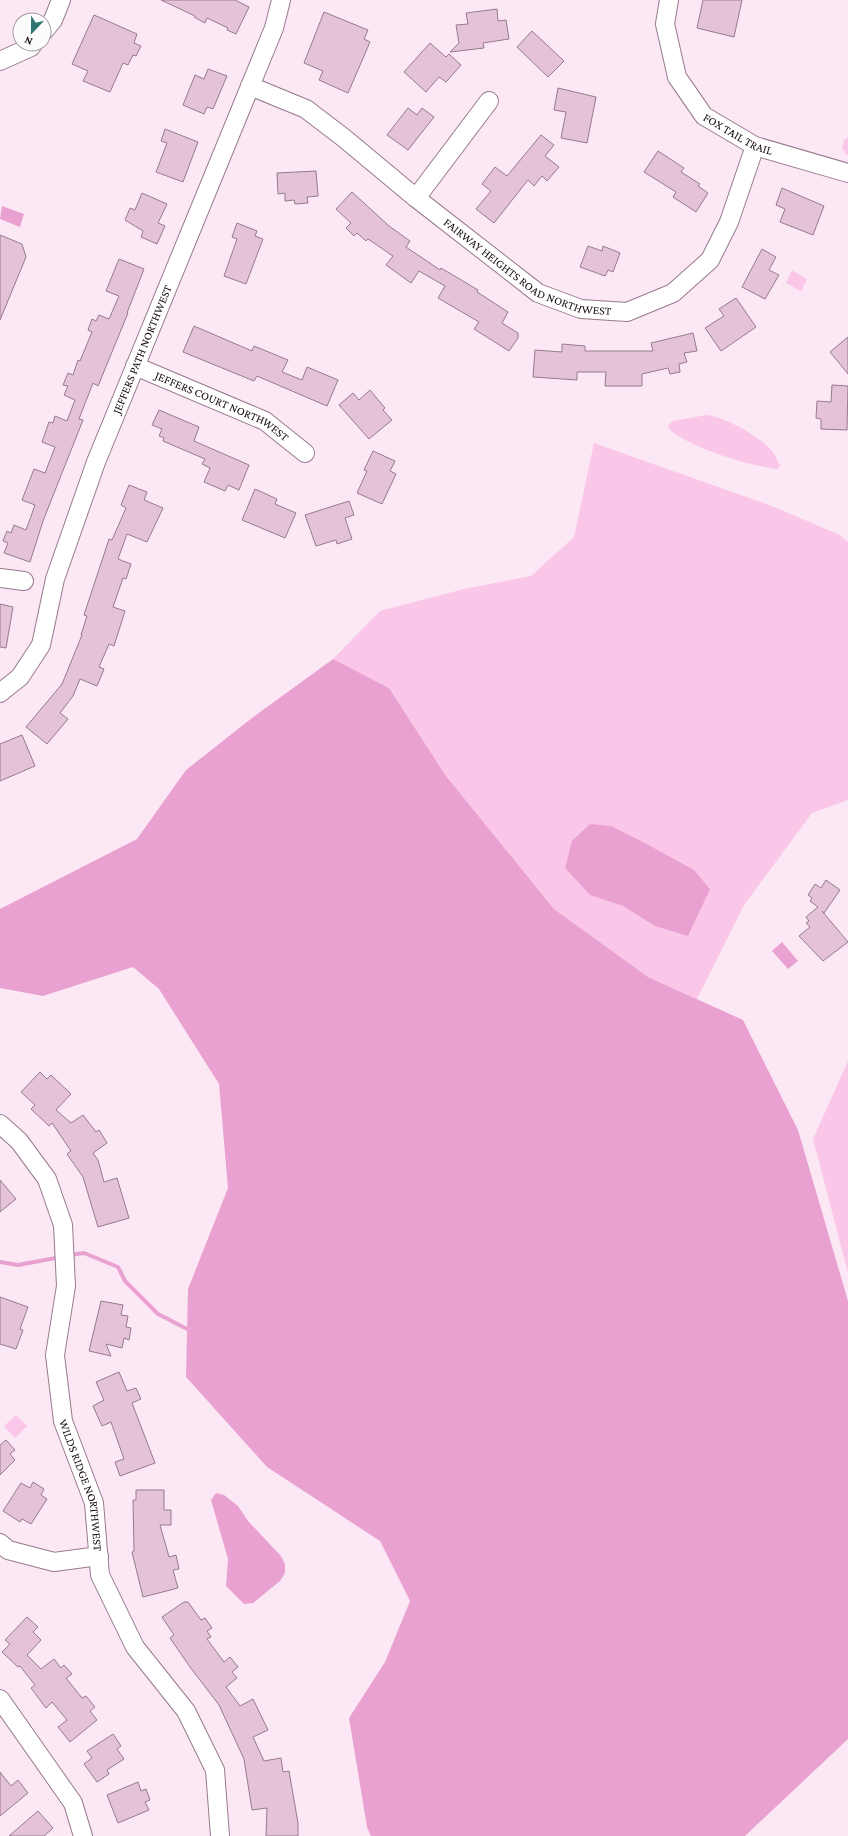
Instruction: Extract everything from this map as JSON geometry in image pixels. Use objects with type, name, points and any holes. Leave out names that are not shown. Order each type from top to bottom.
[{"type":"street","points":[[52,21],[61,0]]},
{"type":"street","name":"JEFFERS PATH NORTHWEST","points":[[0,693],[20,677],[41,645],[55,579],[96,462],[274,28],[281,0]]},
{"type":"street","name":"FOX TAIL TRAIL","points":[[669,0],[665,24],[677,77],[704,116],[755,146],[848,173]]},
{"type":"street","points":[[0,61],[20,52]]},
{"type":"street","name":"FAIRWAY HEIGHTS ROAD NORTHWEST","points":[[250,86],[306,109],[344,138],[416,198],[538,293],[581,309],[627,312],[673,293],[710,260],[729,222],[755,146]]},
{"type":"street","points":[[416,198],[489,101]]},
{"type":"street","name":"JEFFERS COURT NORTHWEST","points":[[135,366],[265,421],[305,452]]},
{"type":"street","points":[[0,578],[24,581]]},
{"type":"street","name":"WILDS RIDGE NORTHWEST","points":[[0,1124],[19,1141],[47,1179],[63,1225],[66,1286],[55,1355],[63,1421],[94,1503],[100,1575],[135,1647],[186,1711],[215,1770],[220,1836]]},
{"type":"street","points":[[0,1543],[8,1550],[54,1562],[99,1556]]},
{"type":"street","points":[[0,1699],[73,1804],[83,1836]]},
{"type":"shaded area","points":[[848,137],[848,156],[842,148],[844,140]]},
{"type":"shaded area","points":[[2,206],[24,214],[20,227],[0,219]]},
{"type":"shaded area","points":[[792,270],[807,279],[801,291],[786,283]]},
{"type":"shaded area","points":[[706,415],[722,419],[758,438],[773,452],[780,465],[778,469],[736,460],[703,448],[689,442],[668,428],[669,424],[673,421]]},
{"type":"shaded area","points":[[594,443],[769,505],[838,534],[848,542],[848,800],[812,813],[744,905],[697,999],[648,977],[554,909],[446,776],[389,688],[333,659],[380,611],[464,589],[531,576],[574,537]]},
{"type":"shaded area","points":[[333,659],[389,688],[446,776],[554,909],[648,977],[743,1020],[798,1130],[848,1301],[848,1739],[745,1836],[371,1836],[367,1827],[349,1718],[385,1662],[410,1601],[380,1541],[267,1467],[186,1377],[188,1289],[228,1188],[219,1084],[159,989],[133,967],[43,996],[0,988],[0,909],[137,839],[186,770],[252,718]]},
{"type":"shaded area","points":[[590,824],[611,826],[694,870],[710,889],[688,936],[655,926],[623,906],[590,895],[565,868],[572,841]]},
{"type":"shaded area","points":[[782,942],[798,961],[788,969],[772,951]]},
{"type":"shaded area","points":[[848,1061],[848,1273],[813,1139]]},
{"type":"shaded area","points":[[16,1415],[27,1426],[15,1438],[4,1426]]},
{"type":"shaded area","points":[[216,1493],[224,1495],[238,1506],[248,1521],[281,1556],[285,1564],[285,1573],[280,1581],[253,1603],[244,1604],[226,1586],[228,1559],[211,1500]]},
{"type":"building","points":[[161,0],[235,0],[249,7],[236,34],[227,30],[228,28],[207,18],[205,23],[194,17],[195,16]]},
{"type":"building","points":[[703,0],[742,0],[734,37],[697,28]]},
{"type":"building","points":[[497,9],[498,21],[506,20],[509,39],[483,43],[484,48],[450,52],[459,43],[456,25],[468,24],[466,13]]},
{"type":"building","points":[[324,12],[368,30],[364,39],[370,42],[348,93],[319,80],[323,71],[304,63]]},
{"type":"building","points":[[94,15],[137,34],[134,43],[141,46],[136,56],[133,55],[128,65],[123,63],[110,92],[83,81],[88,71],[72,64]]},
{"type":"building","points":[[532,31],[564,61],[548,77],[517,47]]},
{"type":"building","points":[[430,43],[446,57],[449,54],[461,65],[446,82],[439,77],[426,92],[404,72]]},
{"type":"building","points":[[208,69],[227,76],[213,109],[207,107],[204,114],[183,105],[195,75],[204,79]]},
{"type":"building","points":[[558,88],[596,97],[587,143],[561,138],[566,112],[554,110]]},
{"type":"building","points":[[408,108],[417,115],[422,108],[434,117],[408,150],[387,135]]},
{"type":"building","points":[[165,129],[198,142],[183,182],[156,172],[167,143],[161,141]]},
{"type":"building","points":[[541,135],[554,145],[545,156],[559,167],[547,181],[542,176],[534,186],[528,180],[494,223],[476,209],[491,191],[482,184],[495,167],[507,176]]},
{"type":"building","points":[[658,151],[684,168],[681,172],[700,184],[698,186],[708,193],[696,212],[673,197],[676,192],[644,172]]},
{"type":"building","points":[[316,171],[318,196],[307,197],[308,203],[295,204],[294,200],[285,201],[285,193],[278,194],[277,173]]},
{"type":"building","points":[[782,188],[824,206],[813,235],[780,222],[785,209],[776,205]]},
{"type":"building","points":[[352,192],[389,226],[410,241],[406,247],[440,270],[441,268],[478,290],[477,292],[508,312],[502,323],[518,333],[518,338],[509,351],[474,329],[479,322],[438,298],[445,286],[419,271],[411,283],[386,265],[393,256],[368,239],[366,241],[357,233],[354,236],[346,228],[351,223],[336,209]]},
{"type":"building","points":[[142,193],[167,204],[158,223],[165,226],[157,244],[141,237],[143,231],[125,220],[130,208],[135,210]]},
{"type":"building","points":[[237,223],[257,231],[255,236],[263,239],[246,284],[224,276],[237,239],[232,237]]},
{"type":"building","points":[[0,235],[22,244],[26,257],[0,320]]},
{"type":"building","points":[[588,246],[602,251],[603,246],[620,253],[613,272],[608,270],[605,276],[580,267]]},
{"type":"building","points":[[762,249],[776,257],[769,270],[779,275],[765,299],[742,287]]},
{"type":"building","points":[[119,259],[144,269],[128,313],[98,386],[93,383],[79,419],[83,420],[43,521],[30,562],[4,553],[8,543],[3,541],[7,531],[11,533],[14,525],[26,530],[35,505],[22,500],[34,469],[45,473],[55,447],[42,442],[49,422],[53,423],[55,416],[67,421],[75,400],[64,395],[68,386],[63,385],[68,373],[73,375],[78,360],[80,361],[92,332],[88,330],[92,319],[96,321],[99,315],[109,319],[119,296],[106,291]]},
{"type":"building","points":[[736,298],[756,327],[721,351],[705,328],[724,316],[719,309]]},
{"type":"building","points":[[194,326],[252,351],[254,346],[288,360],[282,372],[302,380],[307,367],[338,380],[327,406],[257,376],[254,381],[183,352]]},
{"type":"building","points":[[693,333],[697,351],[684,353],[687,362],[679,364],[680,372],[670,374],[668,368],[642,374],[642,386],[605,386],[606,372],[577,372],[577,380],[533,377],[535,350],[562,352],[562,344],[585,346],[585,351],[653,351],[651,343]]},
{"type":"building","points":[[848,337],[848,374],[830,352]]},
{"type":"building","points":[[832,385],[848,386],[847,430],[821,429],[821,419],[816,418],[817,401],[831,402]]},
{"type":"building","points":[[370,390],[385,408],[383,410],[392,420],[369,439],[339,405],[353,393],[359,400]]},
{"type":"building","points":[[159,410],[199,427],[194,441],[249,465],[239,490],[228,485],[225,491],[204,482],[210,468],[202,464],[205,459],[163,441],[164,438],[159,436],[162,429],[152,425]]},
{"type":"building","points":[[373,451],[395,461],[390,471],[396,474],[382,504],[357,493],[367,471],[364,470]]},
{"type":"building","points":[[129,485],[147,492],[144,500],[163,508],[147,542],[127,534],[118,559],[131,564],[126,579],[123,578],[113,607],[125,611],[114,646],[109,644],[99,667],[104,669],[97,686],[80,679],[73,696],[60,713],[68,719],[47,744],[26,727],[62,684],[82,635],[87,616],[84,615],[109,539],[112,540],[126,508],[121,505]]},
{"type":"building","points":[[255,489],[277,499],[275,504],[296,513],[285,538],[242,520]]},
{"type":"building","points":[[349,501],[354,515],[345,518],[352,539],[337,544],[336,540],[316,546],[305,515]]},
{"type":"building","points":[[0,604],[13,607],[6,648],[0,647]]},
{"type":"building","points":[[22,735],[35,766],[0,781],[0,744]]},
{"type":"building","points":[[826,880],[840,890],[824,913],[822,911],[848,942],[823,961],[799,936],[810,927],[806,923],[809,921],[806,917],[818,907],[810,901],[812,898],[808,895],[815,884],[821,888]]},
{"type":"building","points":[[40,1072],[47,1079],[51,1075],[71,1094],[56,1110],[71,1123],[83,1115],[96,1132],[99,1130],[107,1143],[93,1153],[98,1160],[104,1182],[117,1178],[129,1218],[98,1227],[83,1177],[67,1154],[71,1151],[52,1123],[49,1126],[31,1109],[35,1105],[21,1092]]},
{"type":"building","points":[[0,1180],[16,1199],[0,1212]]},
{"type":"building","points":[[0,1297],[28,1307],[20,1329],[23,1330],[16,1349],[0,1344]]},
{"type":"building","points":[[101,1301],[123,1305],[121,1315],[128,1316],[126,1327],[131,1328],[129,1340],[124,1338],[122,1348],[106,1344],[111,1356],[89,1351]]},
{"type":"building","points":[[119,1372],[127,1391],[136,1388],[141,1399],[132,1403],[155,1463],[120,1476],[115,1462],[124,1459],[111,1422],[102,1426],[93,1406],[104,1400],[96,1382]]},
{"type":"building","points":[[6,1440],[15,1450],[10,1454],[15,1460],[0,1475],[0,1445]]},
{"type":"building","points":[[33,1482],[44,1489],[41,1495],[47,1499],[31,1524],[22,1519],[20,1522],[3,1511],[21,1483],[30,1488]]},
{"type":"building","points":[[136,1490],[164,1490],[164,1510],[171,1510],[171,1525],[160,1525],[169,1557],[176,1555],[179,1569],[173,1570],[178,1588],[143,1597],[132,1552],[134,1551],[133,1500],[136,1500]]},
{"type":"building","points":[[184,1602],[188,1602],[201,1620],[205,1618],[212,1628],[207,1631],[211,1637],[207,1639],[224,1662],[230,1657],[238,1667],[232,1672],[237,1678],[226,1687],[240,1706],[253,1699],[268,1730],[253,1737],[264,1761],[281,1758],[283,1772],[289,1771],[298,1823],[298,1836],[266,1836],[267,1808],[252,1810],[244,1759],[219,1705],[170,1638],[174,1635],[162,1617]]},
{"type":"building","points":[[27,1617],[38,1627],[33,1632],[41,1640],[27,1655],[41,1669],[54,1659],[61,1668],[64,1665],[72,1674],[66,1678],[82,1698],[86,1696],[95,1707],[90,1711],[97,1720],[70,1742],[58,1727],[67,1720],[52,1702],[46,1708],[31,1688],[35,1685],[20,1666],[18,1667],[2,1652],[10,1644],[5,1640]]},
{"type":"building","points":[[113,1734],[121,1746],[117,1749],[124,1759],[107,1770],[109,1774],[97,1782],[84,1764],[92,1758],[87,1751]]},
{"type":"building","points":[[0,1772],[11,1786],[18,1780],[28,1793],[0,1816]]},
{"type":"building","points":[[138,1782],[141,1791],[146,1789],[150,1800],[145,1802],[149,1810],[118,1823],[107,1795]]},
{"type":"building","points":[[38,1811],[53,1828],[44,1836],[9,1836]]},
{"type":"waterway","points":[[70,1255],[84,1253],[118,1267],[125,1281],[158,1314],[191,1331]]},
{"type":"waterway","points":[[0,1262],[18,1265],[61,1257]]}]
